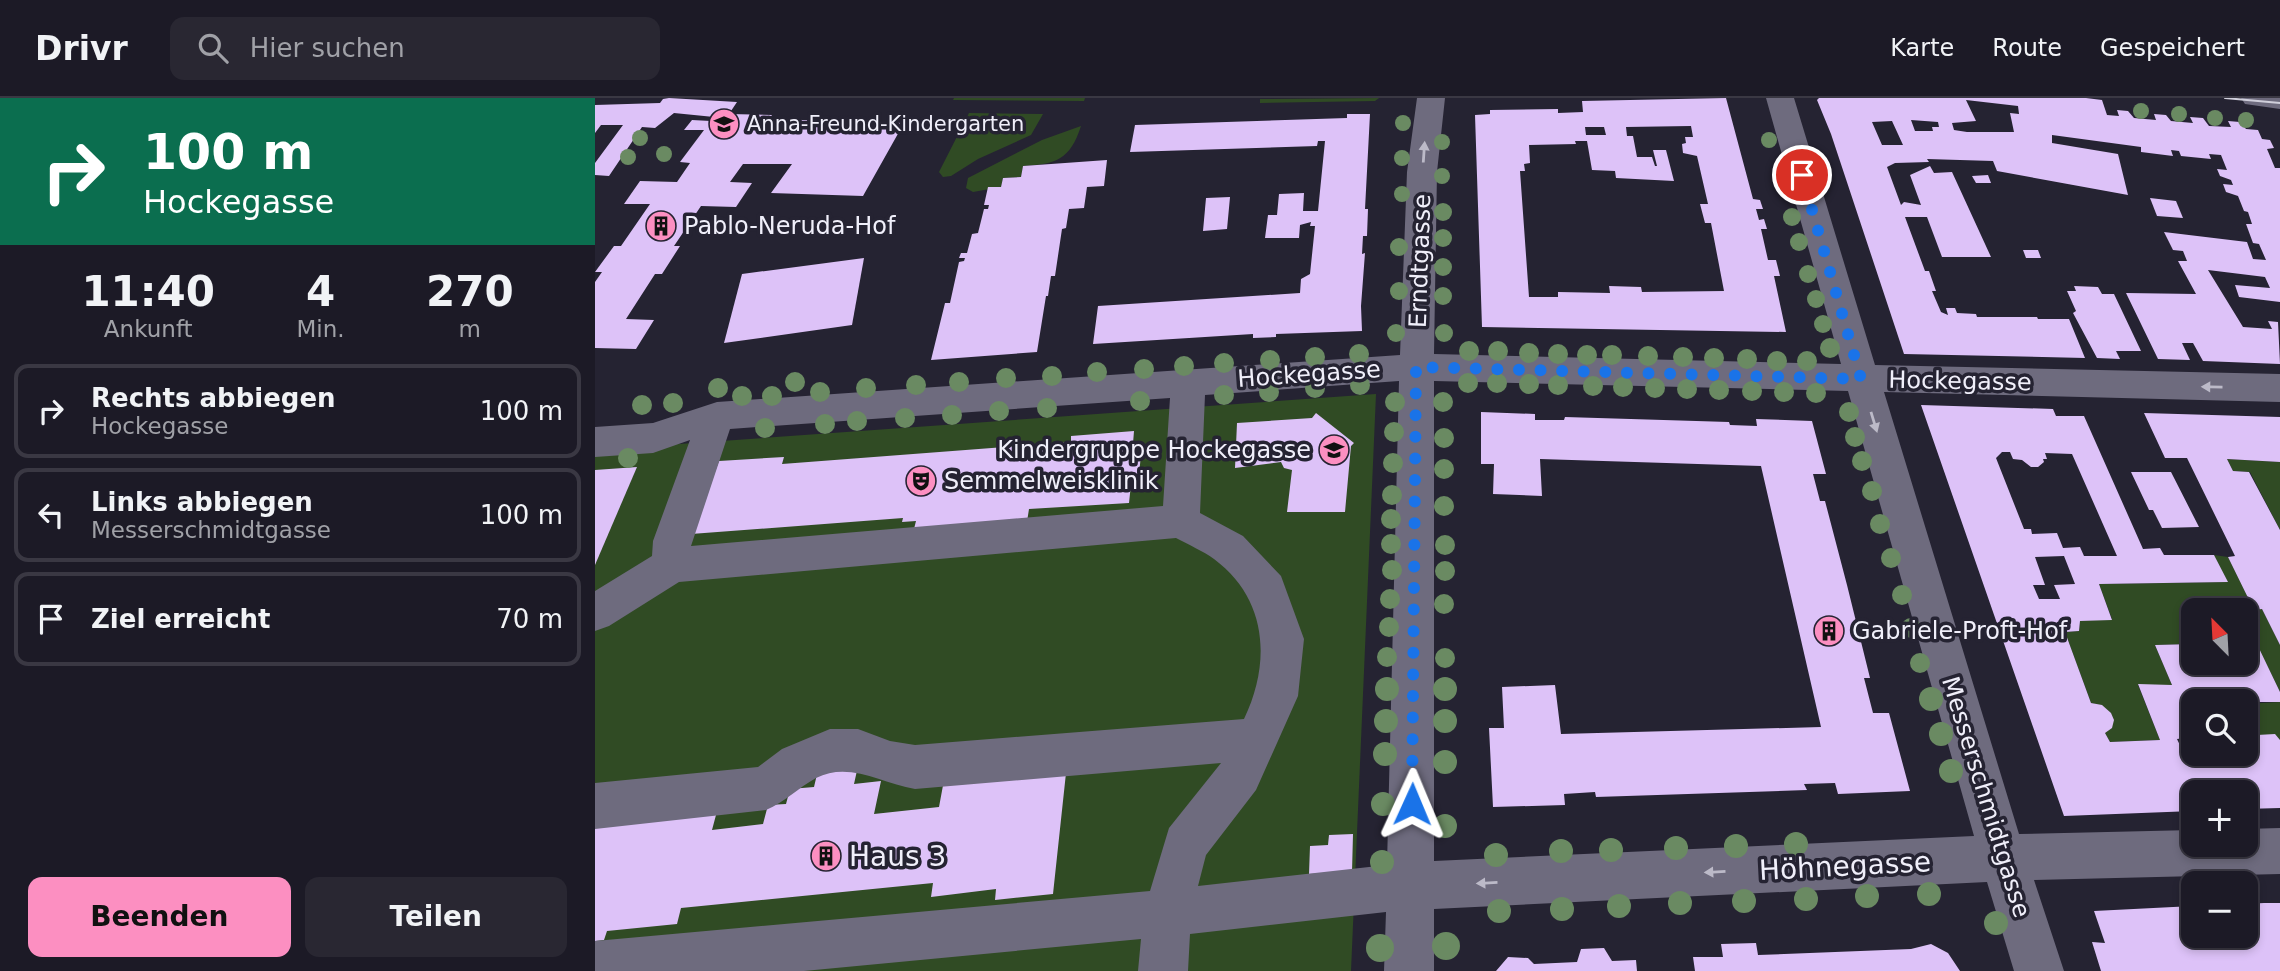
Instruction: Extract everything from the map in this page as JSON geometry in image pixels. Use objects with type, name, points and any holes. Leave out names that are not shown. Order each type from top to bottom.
[{"type":"street","name":"Erndtgasse","points":[[1409,971],[1416,367],[1422,172],[1431,98]]},
{"type":"street","name":"Messerschmidtgasse","points":[[1780,98],[2003,858],[2039,971]]},
{"type":"street","name":"Hockegasse","points":[[595,442],[653,438],[717,416],[1416,367],[2280,388]]},
{"type":"street","points":[[1181,520],[1188,383]]},
{"type":"street","points":[[672,565],[672,541],[717,416]]},
{"type":"street","points":[[595,613],[672,565],[1181,520],[1229,548],[1267,588],[1283,639],[1277,696],[1240,774],[1185,844],[1168,913],[1163,971]]},
{"type":"street","points":[[595,806],[767,788],[798,764],[830,750],[859,750],[890,763],[915,767],[1256,739]]},
{"type":"street","name":"Höhnegasse","points":[[595,966],[1168,913],[1411,886],[2003,858],[2280,851]]},
{"type":"green space","points":[[1085,98],[1084,101],[953,100]]},
{"type":"green space","points":[[1379,98],[1375,101],[1260,103],[1260,99]]},
{"type":"green space","points":[[969,113],[1043,114],[1031,135],[978,159],[951,176],[943,177],[939,172]]},
{"type":"green space","points":[[1081,126],[1072,146],[1060,158],[1044,164],[1023,166],[1021,177],[1003,178],[1001,187],[973,192],[966,188],[968,178],[1042,140]]},
{"type":"green space","points":[[1376,394],[1351,971],[595,971],[595,450]]},
{"type":"green space","points":[[2227,459],[2280,462],[2280,530],[2250,472],[2233,471]]},
{"type":"green space","points":[[2214,555],[2228,557],[2248,598],[2181,598],[2181,644],[2155,645],[2172,685],[2138,685],[2160,740],[2110,742],[2105,733],[2113,723],[2113,718],[2107,710],[2091,703],[2065,632],[2079,631],[2080,621],[2112,619],[2099,584],[2227,582]]},
{"type":"green space","points":[[2258,609],[2262,609],[2280,645],[2280,692],[2258,647]]},
{"type":"green space","points":[[2280,702],[2280,740],[2258,735],[2258,703]]},
{"type":"building","name":"Pablo-Neruda-Hof","points":[[669,98],[737,102],[729,114],[772,115],[769,119],[904,123],[863,196],[771,193],[792,164],[743,164],[730,182],[752,183],[736,207],[701,206],[674,246],[680,246],[662,274],[655,274],[626,319],[654,320],[636,349],[595,348],[595,282],[602,272],[595,272],[614,246],[621,246],[650,204],[624,204],[640,181],[677,182],[690,163],[680,162],[704,130],[684,130],[692,120],[711,121],[714,117],[674,113],[655,128],[642,127],[609,176],[595,175],[595,163],[623,125],[601,125],[595,133],[595,105],[660,103]]},
{"type":"building","points":[[1726,98],[1753,199],[1760,200],[1763,209],[1756,209],[1759,220],[1764,219],[1767,229],[1761,229],[1768,260],[1776,260],[1780,276],[1774,276],[1786,332],[1482,327],[1475,115],[1490,114],[1490,110],[1558,109],[1558,113],[1583,112],[1582,101]],"holes":[[[1691,126],[1693,137],[1685,137],[1686,143],[1682,144],[1683,153],[1697,156],[1708,204],[1700,204],[1705,223],[1711,223],[1724,291],[1642,292],[1641,287],[1609,286],[1610,293],[1558,292],[1558,297],[1529,297],[1520,171],[1525,171],[1524,164],[1530,163],[1529,145],[1576,144],[1575,141],[1587,141],[1592,170],[1615,171],[1616,178],[1674,181],[1666,150],[1653,150],[1657,166],[1652,157],[1637,157],[1633,136],[1627,136],[1626,127]],[[1585,127],[1604,127],[1606,135],[1586,135]]]},
{"type":"building","points":[[2086,98],[2102,100],[2107,115],[2119,116],[2117,110],[2128,111],[2134,118],[2156,120],[2154,114],[2166,115],[2171,121],[2193,123],[2190,117],[2203,118],[2209,126],[2231,127],[2228,121],[2240,122],[2246,129],[2258,130],[2262,139],[2270,140],[2274,148],[2267,149],[2275,168],[2280,168],[2280,302],[2239,297],[2235,285],[2270,288],[2265,277],[2208,270],[2243,327],[2272,329],[2268,321],[2278,322],[2280,364],[2203,361],[2193,343],[2182,343],[2190,360],[2158,359],[2126,293],[2196,294],[2178,261],[2187,261],[2183,251],[2173,250],[2164,232],[2247,242],[2253,259],[2266,260],[2259,244],[2253,243],[2246,224],[2252,224],[2248,212],[2244,211],[2238,196],[2226,192],[2223,184],[2233,185],[2231,180],[2220,176],[2217,169],[2227,170],[2221,155],[2209,154],[2211,159],[2181,156],[2179,151],[2171,150],[2173,156],[2141,152],[2141,147],[2052,135],[2052,143],[2118,154],[2128,195],[1997,171],[1993,161],[1927,159],[1929,162],[1895,163],[1887,167],[1901,205],[1904,202],[1921,205],[1910,175],[1930,166],[1934,173],[1952,172],[1991,257],[1942,257],[1927,217],[1905,217],[1925,271],[1929,271],[1936,291],[1932,291],[1941,312],[1948,315],[1946,308],[1955,308],[1957,313],[1976,314],[1977,317],[2069,319],[2085,358],[1904,354],[1831,134],[1817,100]],"holes":[[[1966,100],[2018,106],[2019,114],[2010,113],[2014,132],[1954,130],[1952,123],[1976,121]],[[1911,120],[1938,122],[1939,127],[1932,127],[1933,131],[1915,131]],[[1892,121],[1903,145],[1882,145],[1872,122]]]},
{"type":"building","points":[[1347,114],[1370,114],[1365,209],[1368,209],[1367,236],[1363,236],[1362,254],[1365,253],[1362,331],[1276,334],[1276,337],[1253,338],[1253,334],[1093,344],[1098,306],[1300,293],[1301,279],[1310,274],[1315,226],[1310,226],[1311,222],[1300,225],[1299,238],[1265,238],[1268,215],[1277,215],[1279,194],[1304,193],[1303,211],[1318,211],[1325,141],[1318,141],[1317,146],[1130,152],[1135,125],[1347,118]]},
{"type":"building","points":[[1107,160],[1104,186],[1087,187],[1084,208],[1069,209],[1066,228],[1062,229],[1055,276],[1051,276],[1046,296],[1037,352],[931,360],[945,303],[950,303],[959,262],[965,258],[959,258],[961,253],[967,253],[972,234],[978,233],[984,209],[988,209],[989,205],[984,205],[988,187],[1001,187],[1003,178],[1021,177],[1023,166]]},
{"type":"building","points":[[1988,175],[1991,183],[1976,183],[1972,176]]},
{"type":"building","points":[[1230,197],[1227,229],[1203,231],[1206,198]]},
{"type":"building","points":[[2150,198],[2176,201],[2183,218],[2157,216]]},
{"type":"building","points":[[2023,250],[2038,250],[2041,258],[2026,258]]},
{"type":"building","points":[[864,258],[852,325],[724,343],[742,274]]},
{"type":"building","points":[[2074,286],[2098,287],[2102,294],[2114,294],[2141,351],[2116,351],[2120,359],[2097,358],[2073,313],[2076,311],[2067,291],[2076,291]]},
{"type":"building","points":[[1921,405],[2053,409],[2056,416],[2084,416],[2143,549],[2160,548],[2164,555],[2214,555],[2228,582],[2099,584],[2112,620],[2080,621],[2079,631],[2065,632],[2091,703],[2102,705],[2114,720],[2112,728],[2105,733],[2110,742],[2160,740],[2138,684],[2172,685],[2155,645],[2181,644],[2181,676],[2257,676],[2258,646],[2280,692],[2280,702],[2258,702],[2258,689],[2181,689],[2181,738],[2177,739],[2181,747],[2181,766],[2258,766],[2258,735],[2275,734],[2280,740],[2280,808],[2258,809],[2258,780],[2181,780],[2181,811],[2064,816]],"holes":[[[2002,452],[2010,452],[2013,459],[2022,460],[2031,467],[2038,467],[2044,462],[2043,459],[2047,459],[2045,453],[2072,454],[2117,556],[2084,556],[2080,547],[2063,548],[2057,533],[2032,534],[2031,529],[2024,529],[1996,458]],[[2064,556],[2075,584],[2054,585],[2060,599],[2039,599],[2033,585],[2045,585],[2035,557]]]},
{"type":"building","name":"Gabriele-Proft-Hof","points":[[1481,412],[1535,414],[1535,420],[1564,420],[1565,417],[1729,422],[1730,425],[1757,426],[1756,419],[1812,421],[1826,474],[1813,474],[1820,501],[1825,501],[1847,585],[1870,678],[1864,678],[1873,713],[1889,713],[1910,791],[1838,794],[1835,783],[1804,784],[1807,790],[1596,797],[1595,792],[1564,794],[1565,805],[1493,807],[1489,728],[1504,728],[1502,687],[1555,685],[1561,734],[1821,727],[1761,466],[1540,459],[1542,496],[1493,494],[1494,464],[1481,464]]},
{"type":"building","points":[[1316,413],[1354,443],[1351,446],[1345,512],[1287,512],[1292,470],[1284,468],[1281,462],[1235,468],[1237,423],[1312,418]]},
{"type":"building","points":[[2144,413],[2280,417],[2280,462],[2227,459],[2233,471],[2249,472],[2280,530],[2280,645],[2262,609],[2258,610],[2258,598],[2248,598],[2228,557],[2235,556],[2187,458],[2165,458]]},
{"type":"building","name":"Semmelweisklinik","points":[[1134,431],[1132,456],[1141,455],[1139,474],[1132,475],[1129,503],[1029,509],[1026,528],[912,537],[916,521],[902,522],[903,518],[691,534],[719,461],[784,457],[782,464],[1071,442],[1071,436]]},
{"type":"building","points":[[637,467],[595,565],[595,470]]},
{"type":"building","points":[[2131,472],[2171,472],[2199,527],[2162,528],[2153,510],[2149,510]]},
{"type":"building","name":"Haus 3","points":[[858,766],[854,784],[881,781],[874,814],[939,807],[944,780],[1066,773],[1053,894],[995,900],[996,889],[931,897],[933,883],[681,908],[677,924],[607,931],[604,940],[595,941],[595,818],[720,800],[712,830],[763,824],[768,805],[786,804],[790,789],[814,787],[818,770]]},
{"type":"building","points":[[1353,834],[1352,872],[1309,874],[1310,846],[1328,845],[1329,835]]},
{"type":"building","points":[[2280,903],[2280,971],[2101,971],[2092,942],[2105,943],[2094,911],[2181,907],[2181,948],[2258,948],[2258,904]]},
{"type":"building","points":[[1756,943],[1758,955],[1911,949],[1931,944],[1948,953],[1960,971],[1695,971],[1693,957],[1723,957],[1721,944]]},
{"type":"building","points":[[1604,948],[1612,961],[1636,960],[1637,971],[1496,971],[1508,957],[1528,958],[1534,964],[1577,962],[1581,949]]},
{"type":"tram line","points":[[2225,98],[2280,103]]},
{"type":"place","name":"Anna-Freund-Kindergarten","points":[[724,124]]},
{"type":"place","name":"Pablo-Neruda-Hof","points":[[661,226]]},
{"type":"place","name":"Kindergruppe Hockegasse","points":[[1334,450]]},
{"type":"place","name":"Semmelweisklinik","points":[[921,481]]},
{"type":"place","name":"Gabriele-Proft-Hof","points":[[1829,631]]},
{"type":"place","name":"Haus 3","points":[[826,856]]},
{"type":"route","points":[[1412,804],[1416,367],[1861,379],[1802,175]]}]
